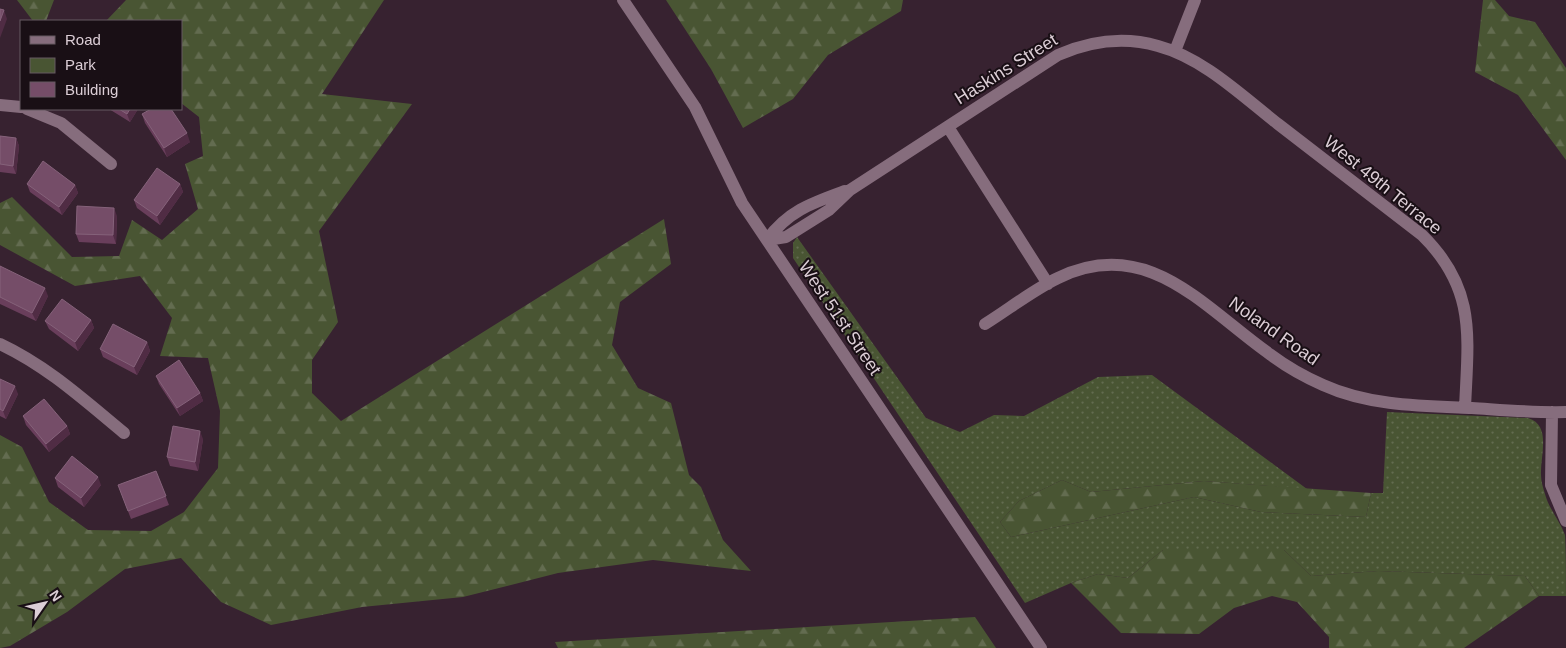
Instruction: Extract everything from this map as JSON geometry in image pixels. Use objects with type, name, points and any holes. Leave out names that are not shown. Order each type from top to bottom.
[{"type":"street","name":"West 51st Street","points":[[624,0],[695,107],[735,191],[1041,648]]},
{"type":"street","points":[[1174,51],[1195,0]]},
{"type":"street","name":"Haskins Street","points":[[767,240],[780,223],[807,205],[850,190],[1033,71],[1074,48],[1089,43],[1112,41],[1139,42],[1174,51]]},
{"type":"street","name":"West 49th Terrace","points":[[1174,51],[1217,76],[1422,235],[1436,250],[1457,284],[1464,304],[1468,326],[1466,408]]},
{"type":"street","points":[[0,105],[20,107]]},
{"type":"street","points":[[29,110],[61,123],[110,164]]},
{"type":"street","points":[[948,127],[1048,284]]},
{"type":"street","name":"Noland Road","points":[[985,324],[1048,284],[1072,272],[1092,267],[1116,265],[1141,267],[1166,276],[1183,286],[1270,354],[1295,371],[1325,386],[1377,402],[1566,412]]},
{"type":"street","points":[[0,344],[58,378],[124,432]]},
{"type":"street","points":[[1552,412],[1551,485],[1566,521]]},
{"type":"green space","points":[[17,0],[54,0],[46,20],[32,20]]},
{"type":"green space","points":[[126,0],[384,0],[322,94],[412,104],[319,231],[338,322],[312,360],[312,393],[341,421],[664,219],[671,264],[620,302],[612,345],[638,388],[671,403],[689,475],[701,487],[723,540],[751,571],[653,560],[558,573],[463,597],[362,607],[271,625],[221,602],[181,558],[125,569],[67,612],[10,646],[0,648],[0,435],[22,447],[49,502],[88,530],[151,531],[184,512],[218,468],[220,411],[208,358],[160,356],[172,318],[140,276],[75,286],[0,245],[0,203],[12,197],[72,257],[119,256],[132,220],[162,240],[198,209],[185,164],[203,156],[199,117],[182,104],[182,20],[107,20]]},
{"type":"green space","points":[[666,0],[903,0],[901,11],[828,55],[793,99],[743,128],[711,69]]},
{"type":"green space","points":[[1483,0],[1495,0],[1509,16],[1535,22],[1566,68],[1566,160],[1518,95],[1475,72]]},
{"type":"green space","points":[[797,237],[926,418],[960,432],[994,415],[1024,416],[1098,377],[1152,375],[1307,489],[1204,481],[1091,492],[1062,480],[1019,501],[1000,522],[1011,537],[1194,497],[1261,512],[1366,517],[1371,493],[1383,493],[1387,412],[1528,418],[1540,427],[1543,442],[1542,484],[1549,505],[1565,535],[1566,596],[1539,596],[1525,576],[1378,571],[1311,576],[1284,550],[1163,550],[1128,578],[1098,574],[1071,583],[1025,603],[793,258],[793,243]]},
{"type":"green space","points":[[1062,480],[1091,492],[1204,481],[1371,493],[1366,517],[1261,512],[1194,497],[1011,537],[1000,522],[1019,501]]},
{"type":"green space","points":[[1163,550],[1284,550],[1311,576],[1378,571],[1525,576],[1539,596],[1464,648],[1329,648],[1329,637],[1297,602],[1272,596],[1234,608],[1199,634],[1121,633],[1071,583],[1098,574],[1128,578]]},
{"type":"green space","points":[[975,617],[996,648],[558,648],[555,642]]},
{"type":"building","points":[[0,9],[4,10],[0,21]]},
{"type":"building","points":[[121,110],[129,110],[127,114]]},
{"type":"building","points":[[149,110],[172,110],[187,133],[164,148],[142,114]]},
{"type":"building","points":[[0,136],[16,138],[13,166],[0,164]]},
{"type":"building","points":[[43,161],[75,185],[59,207],[27,184]]},
{"type":"building","points":[[157,168],[180,184],[157,216],[134,200]]},
{"type":"building","points":[[77,206],[114,208],[113,235],[76,234]]},
{"type":"building","points":[[0,266],[45,288],[32,313],[0,297]]},
{"type":"building","points":[[62,299],[91,320],[75,342],[45,321]]},
{"type":"building","points":[[113,324],[147,342],[134,367],[100,349]]},
{"type":"building","points":[[179,360],[200,393],[177,408],[156,376]]},
{"type":"building","points":[[0,379],[15,386],[3,411],[0,409]]},
{"type":"building","points":[[44,399],[67,426],[46,444],[23,416]]},
{"type":"building","points":[[173,426],[200,431],[195,462],[167,457]]},
{"type":"building","points":[[72,456],[98,477],[81,498],[55,478]]},
{"type":"building","points":[[156,471],[166,496],[128,511],[118,485]]}]
